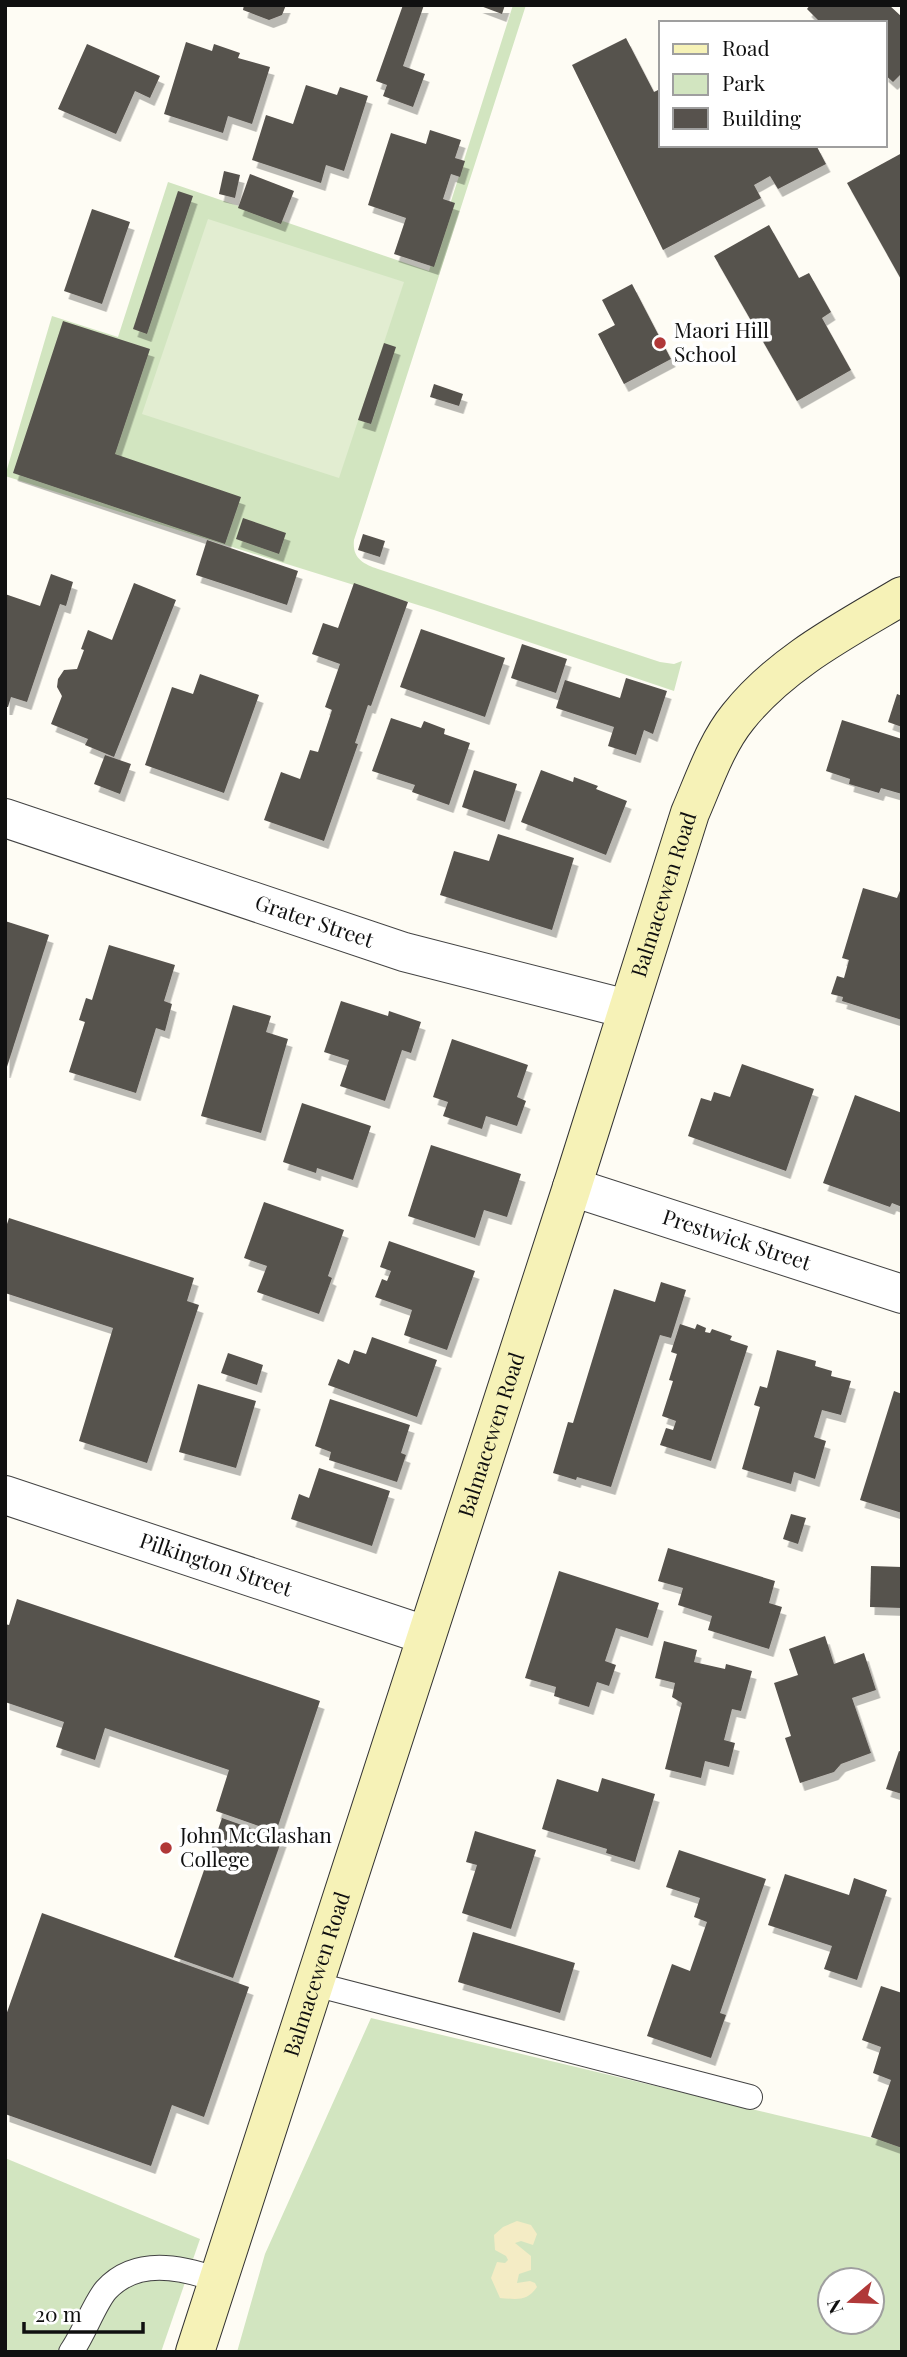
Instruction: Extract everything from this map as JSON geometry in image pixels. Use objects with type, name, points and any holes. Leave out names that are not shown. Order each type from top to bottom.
[{"type":"street","name":"Balmacewen Road","points":[[195,2352],[572,1187],[690,813],[715,754],[737,718],[775,677],[827,640],[902,596]]},
{"type":"street","name":"Grater Street","points":[[5,818],[404,952],[627,1009]]},
{"type":"street","name":"Prestwick Street","points":[[572,1187],[902,1294]]},
{"type":"street","name":"Pilkington Street","points":[[5,1495],[425,1635]]},
{"type":"lane","points":[[314,1984],[750,2097]]},
{"type":"lane","points":[[71,2352],[106,2291],[124,2276],[143,2269],[167,2266],[191,2270],[218,2280]]},
{"type":"green space","points":[[513,5],[526,5],[354,540],[355,551],[363,562],[378,569],[660,662],[674,664],[682,661],[674,691],[434,610],[5,476],[52,316],[118,337],[168,182],[429,271]]},
{"type":"green space","points":[[208,219],[404,282],[339,478],[142,414]]},
{"type":"green space","points":[[371,2018],[902,2145],[902,2352],[237,2352],[265,2254]]},
{"type":"green space","points":[[5,2158],[200,2239],[161,2352],[5,2352]]},
{"type":"sand","points":[[517,2221],[531,2225],[537,2234],[533,2245],[521,2241],[515,2243],[531,2256],[531,2270],[519,2274],[517,2283],[530,2281],[537,2287],[525,2297],[500,2298],[491,2278],[497,2262],[505,2263],[508,2260],[495,2250],[494,2235],[503,2227]]},
{"type":"building","points":[[244,5],[286,5],[282,15],[269,20],[243,10]]},
{"type":"building","points":[[403,5],[424,5],[403,66],[425,74],[413,107],[383,96],[387,85],[376,81]]},
{"type":"building","points":[[478,5],[505,5],[502,14]]},
{"type":"building","points":[[810,5],[889,5],[902,17],[902,73],[893,82],[886,76],[886,21],[819,21],[807,9]]},
{"type":"building","points":[[626,38],[654,92],[659,90],[659,147],[817,147],[826,164],[778,189],[770,176],[754,185],[761,198],[663,250],[572,65]]},
{"type":"building","points":[[186,42],[212,51],[214,44],[240,53],[238,58],[270,67],[252,124],[228,116],[223,133],[164,114]]},
{"type":"building","points":[[87,44],[160,76],[150,98],[135,91],[116,134],[58,109]]},
{"type":"building","points":[[306,85],[337,95],[340,87],[368,96],[344,171],[326,165],[321,183],[252,160],[266,115],[293,124]]},
{"type":"building","points":[[430,130],[461,140],[455,158],[465,161],[460,177],[451,174],[443,199],[455,203],[434,267],[394,254],[406,218],[368,205],[391,133],[426,144]]},
{"type":"building","points":[[902,153],[902,281],[847,183]]},
{"type":"building","points":[[224,171],[240,175],[235,198],[219,194]]},
{"type":"building","points":[[250,174],[294,191],[281,224],[238,208]]},
{"type":"building","points":[[178,191],[193,196],[147,334],[133,329]]},
{"type":"building","points":[[92,209],[130,222],[102,304],[64,291]]},
{"type":"building","points":[[769,225],[799,278],[809,273],[831,312],[822,318],[851,370],[797,401],[714,256]]},
{"type":"building","points":[[632,284],[671,359],[624,384],[598,334],[615,325],[602,300]]},
{"type":"building","points":[[63,321],[150,349],[115,454],[241,497],[225,544],[13,473]]},
{"type":"building","points":[[384,343],[396,347],[371,424],[358,420]]},
{"type":"building","points":[[434,384],[463,394],[459,406],[430,397]]},
{"type":"building","points":[[243,518],[286,533],[279,554],[236,539]]},
{"type":"building","points":[[363,534],[385,541],[380,557],[358,550]]},
{"type":"building","points":[[207,540],[298,571],[287,605],[196,575]]},
{"type":"building","points":[[51,574],[73,582],[66,606],[60,604],[27,702],[11,697],[8,707],[5,707],[5,594],[40,606]]},
{"type":"building","points":[[134,583],[176,600],[114,757],[85,745],[88,739],[51,724],[62,696],[57,687],[58,679],[64,670],[77,669],[88,630],[112,640]]},
{"type":"building","points":[[354,583],[408,602],[371,706],[368,705],[355,743],[358,744],[324,841],[264,820],[281,772],[300,779],[310,750],[318,752],[332,710],[325,707],[340,664],[312,654],[323,623],[338,628]]},
{"type":"building","points":[[421,629],[505,658],[485,717],[400,687]]},
{"type":"building","points":[[522,644],[567,659],[556,693],[511,678]]},
{"type":"building","points":[[200,674],[259,695],[224,793],[145,765],[172,687],[193,694]]},
{"type":"building","points":[[626,678],[667,691],[653,734],[644,730],[636,755],[608,746],[614,727],[556,708],[565,680],[620,698]]},
{"type":"building","points":[[897,694],[902,696],[902,727],[888,722]]},
{"type":"building","points":[[391,718],[421,728],[424,721],[445,729],[444,734],[470,743],[449,805],[412,792],[415,785],[372,771]]},
{"type":"building","points":[[842,720],[902,739],[902,794],[881,788],[879,793],[849,784],[850,779],[826,771]]},
{"type":"building","points":[[105,755],[131,764],[120,794],[94,784]]},
{"type":"building","points":[[474,770],[517,784],[505,822],[462,807]]},
{"type":"building","points":[[541,770],[573,782],[574,777],[627,801],[606,855],[521,822]]},
{"type":"building","points":[[498,834],[574,858],[552,930],[440,895],[454,851],[489,861]]},
{"type":"building","points":[[902,886],[902,1020],[842,1001],[843,997],[831,994],[837,976],[844,978],[849,960],[842,958],[863,888],[897,898]]},
{"type":"building","points":[[5,921],[49,935],[6,1070],[5,1070]]},
{"type":"building","points":[[109,945],[175,965],[164,1001],[172,1004],[165,1031],[156,1028],[136,1093],[69,1072],[85,1022],[79,1020],[86,998],[92,1000]]},
{"type":"building","points":[[341,1001],[388,1016],[389,1011],[421,1022],[411,1053],[402,1050],[385,1101],[340,1086],[349,1060],[324,1052]]},
{"type":"building","points":[[233,1005],[271,1016],[266,1032],[288,1039],[261,1133],[201,1116]]},
{"type":"building","points":[[452,1039],[528,1065],[517,1097],[526,1101],[517,1126],[486,1116],[482,1129],[443,1116],[448,1102],[433,1097]]},
{"type":"building","points":[[742,1064],[814,1089],[786,1171],[688,1136],[701,1098],[711,1101],[714,1092],[730,1097]]},
{"type":"building","points":[[855,1095],[902,1113],[902,1207],[892,1203],[890,1207],[823,1183]]},
{"type":"building","points":[[302,1103],[371,1126],[353,1180],[317,1168],[316,1173],[283,1162]]},
{"type":"building","points":[[431,1145],[521,1174],[507,1217],[484,1210],[475,1238],[408,1216]]},
{"type":"building","points":[[264,1202],[344,1230],[328,1276],[332,1278],[319,1314],[257,1292],[267,1266],[244,1258]]},
{"type":"building","points":[[9,1218],[194,1278],[187,1301],[199,1305],[147,1463],[79,1441],[113,1328],[5,1293],[5,1230]]},
{"type":"building","points":[[389,1241],[475,1271],[447,1350],[404,1335],[412,1310],[375,1297],[382,1279],[387,1281],[391,1271],[380,1267]]},
{"type":"building","points":[[661,1282],[686,1290],[671,1338],[660,1335],[611,1487],[553,1473],[568,1422],[573,1423],[614,1289],[655,1302]]},
{"type":"building","points":[[680,1324],[695,1329],[697,1324],[706,1328],[705,1332],[710,1333],[712,1329],[732,1336],[730,1340],[748,1346],[711,1461],[660,1445],[666,1428],[673,1430],[676,1421],[662,1416],[673,1381],[669,1380],[677,1354],[671,1352]]},
{"type":"building","points":[[372,1337],[437,1360],[417,1417],[328,1385],[338,1359],[349,1364],[354,1350],[366,1354]]},
{"type":"building","points":[[777,1350],[816,1361],[815,1366],[832,1371],[831,1376],[851,1381],[841,1415],[822,1410],[814,1437],[826,1441],[815,1479],[794,1472],[791,1484],[742,1469],[760,1407],[754,1405],[760,1386],[767,1388]]},
{"type":"building","points":[[228,1353],[263,1365],[257,1385],[221,1373]]},
{"type":"building","points":[[198,1384],[256,1401],[236,1468],[179,1452]]},
{"type":"building","points":[[894,1391],[902,1394],[902,1513],[860,1500]]},
{"type":"building","points":[[330,1399],[410,1425],[401,1453],[406,1455],[397,1482],[329,1460],[331,1452],[315,1446]]},
{"type":"building","points":[[319,1468],[390,1491],[372,1546],[291,1519],[299,1494],[309,1498]]},
{"type":"building","points":[[791,1514],[806,1518],[798,1544],[783,1539]]},
{"type":"building","points":[[668,1548],[775,1581],[769,1603],[782,1607],[769,1649],[708,1630],[712,1616],[678,1605],[683,1588],[658,1581]]},
{"type":"building","points":[[871,1566],[902,1567],[902,1608],[870,1607]]},
{"type":"building","points":[[559,1571],[659,1603],[648,1638],[616,1628],[605,1661],[616,1665],[609,1686],[597,1682],[589,1707],[554,1696],[556,1687],[525,1678]]},
{"type":"building","points":[[17,1599],[320,1701],[276,1832],[216,1811],[229,1770],[105,1728],[95,1760],[56,1747],[64,1722],[5,1702],[5,1624],[9,1625]]},
{"type":"building","points":[[825,1636],[834,1664],[864,1653],[876,1690],[852,1698],[871,1753],[841,1764],[834,1772],[800,1783],[785,1738],[791,1736],[774,1683],[798,1675],[789,1649]]},
{"type":"building","points":[[664,1641],[697,1650],[694,1662],[725,1669],[726,1664],[752,1671],[741,1711],[732,1709],[724,1740],[735,1743],[729,1767],[705,1761],[701,1778],[665,1769],[682,1703],[672,1697],[675,1683],[655,1678]]},
{"type":"building","points":[[899,1751],[902,1752],[902,1794],[886,1789]]},
{"type":"building","points":[[602,1778],[655,1794],[635,1862],[606,1853],[607,1849],[542,1829],[557,1779],[598,1792]]},
{"type":"building","points":[[222,1818],[282,1839],[233,1978],[174,1957]]},
{"type":"building","points":[[475,1831],[536,1850],[511,1929],[462,1913],[477,1865],[466,1862]]},
{"type":"building","points":[[679,1850],[766,1879],[720,2013],[726,2015],[711,2058],[647,2036],[672,1964],[690,1971],[707,1922],[694,1917],[700,1898],[666,1887]]},
{"type":"building","points":[[785,1874],[849,1895],[854,1878],[887,1890],[857,1980],[824,1969],[832,1946],[768,1925]]},
{"type":"building","points":[[42,1913],[249,1987],[204,2117],[172,2105],[151,2166],[5,2114],[5,2018]]},
{"type":"building","points":[[473,1932],[575,1963],[560,2013],[458,1982]]},
{"type":"building","points":[[881,1986],[902,1993],[902,2148],[871,2137],[891,2080],[873,2073],[881,2047],[862,2040]]},
{"type":"place","name":"Maori Hill School","points":[[660,343]]},
{"type":"place","name":"John McGlashan College","points":[[166,1848]]}]
